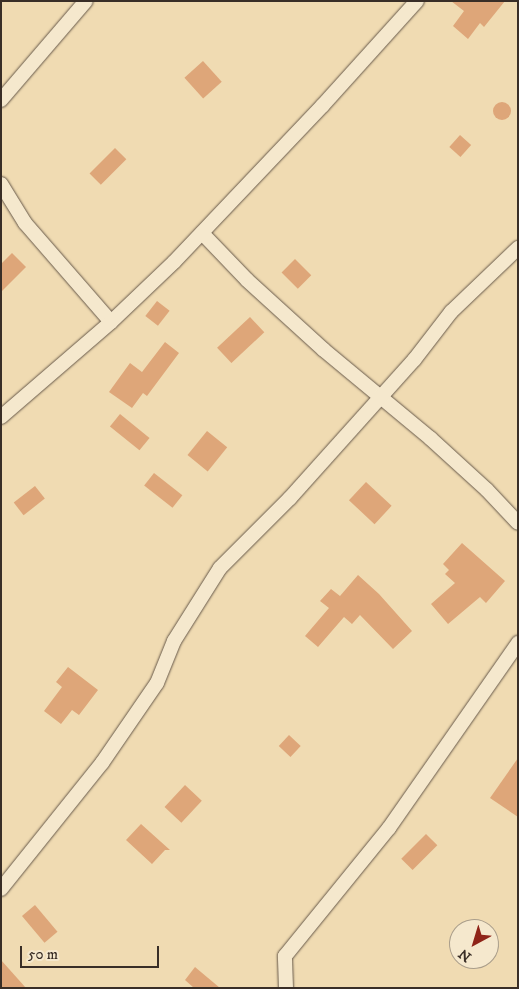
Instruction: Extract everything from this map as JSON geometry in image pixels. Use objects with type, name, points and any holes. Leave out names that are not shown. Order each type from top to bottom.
[{"type":"street","points":[[1,100],[86,1]]},
{"type":"street","points":[[1,417],[111,322],[202,233],[417,1]]},
{"type":"street","points":[[1,184],[25,224],[111,322]]},
{"type":"street","points":[[202,233],[247,280],[324,350],[380,396],[480,484],[518,523]]},
{"type":"street","points":[[1,888],[102,764],[157,683],[174,641],[220,568],[290,498],[414,360],[451,312],[518,248]]},
{"type":"street","points":[[286,988],[285,956],[389,828],[518,643]]},
{"type":"building","points":[[451,1],[505,1],[484,27],[480,23],[468,39],[453,26],[464,11]]},
{"type":"building","points":[[203,61],[222,82],[203,99],[184,78]]},
{"type":"building","points":[[498,102],[506,102],[511,107],[509,118],[498,120],[493,115],[493,107]]},
{"type":"building","points":[[460,135],[471,145],[460,157],[449,147]]},
{"type":"building","points":[[115,148],[126,159],[101,185],[90,173]]},
{"type":"building","points":[[12,253],[26,267],[1,292],[1,264]]},
{"type":"building","points":[[295,259],[311,275],[298,289],[282,272]]},
{"type":"building","points":[[157,301],[170,311],[158,326],[145,316]]},
{"type":"building","points":[[250,317],[264,332],[231,363],[217,348]]},
{"type":"building","points":[[165,342],[179,353],[147,396],[143,393],[132,408],[109,392],[130,363],[142,372]]},
{"type":"building","points":[[120,414],[150,438],[139,450],[110,426]]},
{"type":"building","points":[[207,431],[227,447],[208,471],[187,455]]},
{"type":"building","points":[[154,473],[182,495],[173,508],[144,486]]},
{"type":"building","points":[[366,482],[392,506],[375,524],[349,500]]},
{"type":"building","points":[[35,486],[45,499],[24,515],[14,503]]},
{"type":"building","points":[[462,543],[505,581],[486,603],[480,597],[448,624],[431,604],[455,583],[445,574],[449,570],[443,564]]},
{"type":"building","points":[[358,575],[379,594],[412,631],[393,649],[360,615],[352,624],[344,617],[318,647],[305,636],[329,608],[320,601],[331,589],[340,596]]},
{"type":"building","points":[[68,667],[98,690],[79,715],[72,710],[61,724],[44,711],[62,687],[56,682]]},
{"type":"building","points":[[289,735],[301,746],[290,757],[279,746]]},
{"type":"building","points":[[518,758],[518,817],[490,798]]},
{"type":"building","points":[[185,785],[202,801],[181,823],[165,807]]},
{"type":"building","points":[[141,824],[170,850],[165,850],[152,864],[126,840]]},
{"type":"building","points":[[426,834],[437,845],[413,870],[401,859]]},
{"type":"building","points":[[35,905],[57,932],[44,943],[22,916]]},
{"type":"building","points":[[1,960],[26,988],[1,988]]},
{"type":"building","points":[[195,967],[220,988],[194,988],[185,980]]}]
